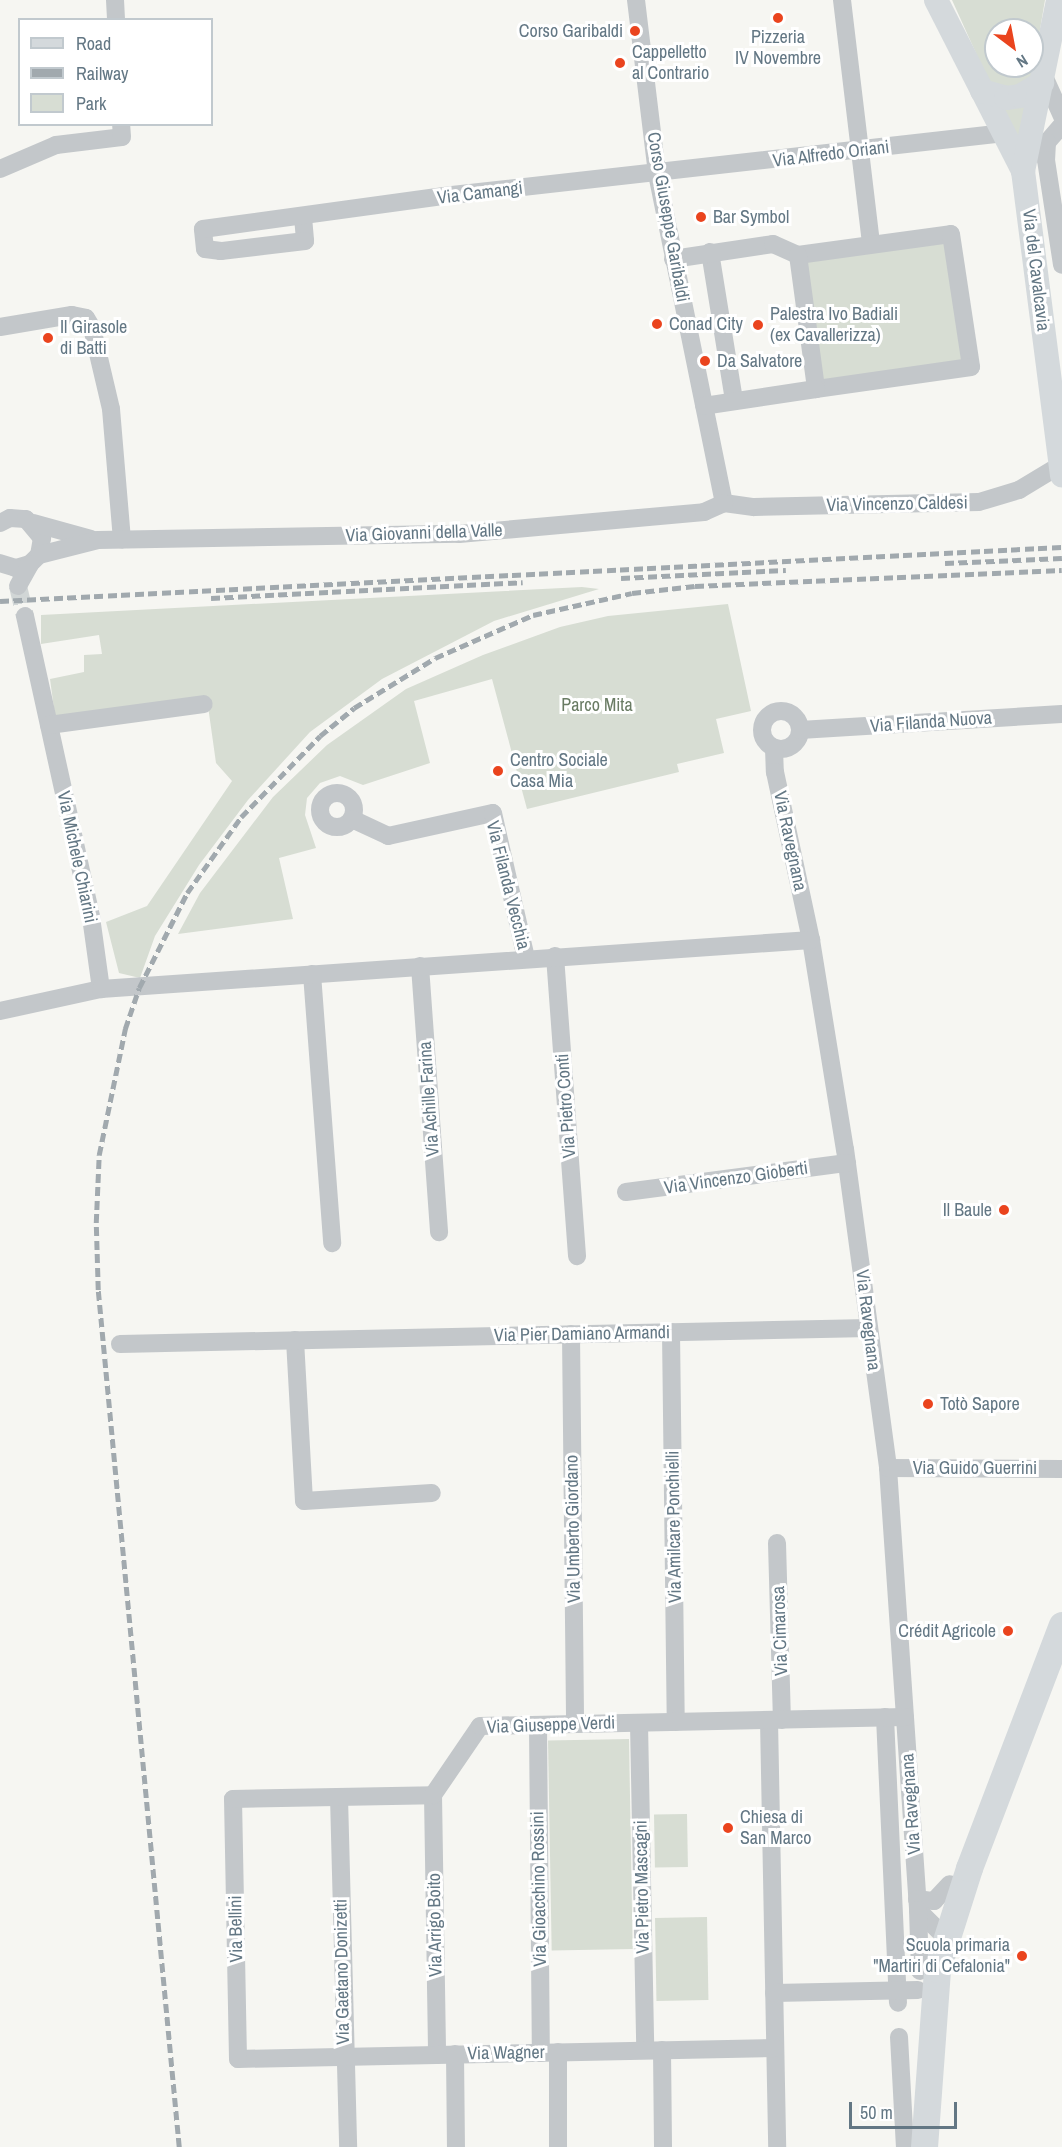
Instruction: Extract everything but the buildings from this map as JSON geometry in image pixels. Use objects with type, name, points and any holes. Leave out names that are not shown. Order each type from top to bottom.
[{"type":"main road","name":"Via del Cavalcavia","points":[[1044,68],[1058,0]]},
{"type":"main road","name":"Via del Cavalcavia","points":[[938,2],[1023,171],[1062,476]]},
{"type":"main road","name":"Via del Cavalcavia","points":[[1023,171],[1042,78]]},
{"type":"main road","points":[[982,91],[1012,97],[1027,93],[1042,78]]},
{"type":"main road","points":[[928,1918],[989,1816],[1062,1625]]},
{"type":"main road","points":[[928,1918],[989,1816]]},
{"type":"main road","name":"Via Ravegnana","points":[[918,2141],[908,1989],[928,1918]]},
{"type":"main road","name":"Via Ravegnana","points":[[918,2141],[932,2001],[928,1918]]},
{"type":"street","points":[[115,0],[116,18]]},
{"type":"street","name":"Corso Giuseppe Garibaldi","points":[[636,0],[657,174],[724,503]]},
{"type":"street","points":[[842,0],[858,152],[871,244]]},
{"type":"street","points":[[1042,78],[1062,117]]},
{"type":"street","points":[[1062,125],[1047,142],[1046,160],[1062,265]]},
{"type":"street","points":[[0,169],[56,145],[122,137],[121,126]]},
{"type":"street","name":"Via Alfredo Oriani","points":[[657,174],[858,152],[968,135],[1005,133]]},
{"type":"street","name":"Via Camangi","points":[[303,217],[305,242],[221,251],[205,249],[203,229],[452,195],[657,174]]},
{"type":"street","points":[[673,259],[773,244],[798,255],[951,234],[971,367],[704,406]]},
{"type":"street","name":"Corso Giuseppe Garibaldi","points":[[710,252],[734,401]]},
{"type":"street","points":[[798,255],[816,389]]},
{"type":"street","points":[[0,327],[72,315],[86,318],[93,328],[111,409],[122,540]]},
{"type":"street","name":"Via Vincenzo Caldesi","points":[[724,503],[754,507],[979,502],[1019,490],[1062,464]]},
{"type":"street","name":"Via Giovanni della Valle","points":[[26,520],[98,540],[459,534],[704,512],[724,503]]},
{"type":"street","points":[[0,506],[26,520],[42,538],[35,560],[18,586],[5,565]]},
{"type":"street","points":[[0,523],[26,520]]},
{"type":"street","name":"Via Giovanni della Valle","points":[[5,565],[35,560],[98,540]]},
{"type":"street","name":"Via Michele Chiarini","points":[[25,616],[90,917],[101,989]]},
{"type":"street","points":[[49,725],[204,704]]},
{"type":"street","name":"Via Ravegnana","points":[[800,730],[791,714],[772,713],[762,728],[764,740],[774,748],[775,772],[811,940],[847,1163],[888,1468],[905,1717],[928,1918]]},
{"type":"street","name":"Via Filanda Nuova","points":[[800,730],[1062,714]]},
{"type":"street","points":[[774,748],[792,746],[800,730]]},
{"type":"street","name":"Via Filanda Vecchia","points":[[352,819],[388,836],[493,813],[526,958]]},
{"type":"street","name":"Via Filanda Vecchia","points":[[0,1011],[101,989],[811,940]]},
{"type":"street","name":"Via Pietro Conti","points":[[555,956],[577,1256]]},
{"type":"street","name":"Via Achille Farina","points":[[420,966],[439,1232]]},
{"type":"street","points":[[312,974],[332,1243]]},
{"type":"street","name":"Via Vincenzo Gioberti","points":[[626,1192],[847,1163]]},
{"type":"street","name":"Via Pier Damiano Armandi","points":[[120,1344],[869,1328]]},
{"type":"street","name":"Via Amilcare Ponchielli","points":[[671,1332],[676,1722]]},
{"type":"street","name":"Via Umberto Giordano","points":[[571,1334],[575,1724]]},
{"type":"street","points":[[295,1340],[304,1501],[432,1493]]},
{"type":"street","name":"Via Guido Guerrini","points":[[888,1468],[1062,1469]]},
{"type":"street","name":"Via Cimarosa","points":[[777,1543],[774,1993],[777,2147]]},
{"type":"street","name":"Via Ravegnana","points":[[885,1717],[908,1989]]},
{"type":"street","name":"Via Giuseppe Verdi","points":[[433,1795],[480,1726],[905,1717]]},
{"type":"street","name":"Via Pietro Mascagni","points":[[639,1723],[654,2050],[663,2147]]},
{"type":"street","name":"Via Gioacchino Rossini","points":[[538,1725],[549,2052],[558,2147]]},
{"type":"street","points":[[339,1797],[433,1795]]},
{"type":"street","name":"Via Arrigo Boito","points":[[433,1795],[446,2054],[456,2147]]},
{"type":"street","name":"Via Bellini","points":[[238,2059],[233,1799],[339,1797]]},
{"type":"street","name":"Via Gaetano Donizetti","points":[[339,1797],[348,2147]]},
{"type":"street","points":[[774,1993],[908,1989]]},
{"type":"street","points":[[899,2037],[918,2141]]},
{"type":"street","name":"Via Wagner","points":[[238,2059],[775,2048]]},
{"type":"green space","points":[[952,0],[1045,0],[1042,18],[984,18],[984,71]]},
{"type":"green space","points":[[987,78],[1030,78],[1009,89],[989,82]]},
{"type":"green space","points":[[1031,100],[1021,144],[1000,102]]},
{"type":"green space","points":[[946,239],[964,365],[821,385],[803,259]]},
{"type":"green space","points":[[582,587],[599,589],[494,621],[382,679],[310,732],[248,800],[199,865],[155,936],[140,978],[119,973],[106,922],[147,906],[232,781],[216,763],[207,699],[55,716],[50,679],[84,672],[84,655],[102,654],[99,635],[41,644],[41,615]]},
{"type":"green space","name":"Parco Mita","points":[[728,604],[751,711],[716,719],[724,753],[677,764],[679,772],[527,809],[492,679],[414,701],[430,763],[363,785],[340,776],[320,783],[307,798],[305,815],[316,848],[279,858],[293,919],[178,934],[200,893],[273,797],[327,745],[406,689],[483,655],[560,627],[608,616]]},
{"type":"green space","points":[[629,1739],[633,1949],[552,1950],[548,1740]]},
{"type":"green space","points":[[687,1814],[688,1867],[655,1868],[654,1815]]},
{"type":"green space","points":[[707,1917],[708,2000],[656,2001],[655,1918]]},
{"type":"tunnel","points":[[18,586],[25,616]]},
{"type":"railway","points":[[0,601],[1062,547]]},
{"type":"railway","points":[[945,563],[1062,558]]},
{"type":"railway","points":[[621,578],[786,570]]},
{"type":"railway","points":[[179,2147],[98,1290],[96,1223],[99,1155],[125,1029],[139,988],[187,893],[241,817],[320,736],[354,708],[435,658],[533,615],[632,593],[695,586],[1062,570]]},
{"type":"railway","points":[[211,598],[523,582]]},
{"type":"place","name":"Pizzeria IV Novembre","points":[[778,18]]},
{"type":"place","name":"Corso Garibaldi","points":[[635,31]]},
{"type":"place","name":"Cappelletto al Contrario","points":[[620,63]]},
{"type":"place","name":"Bar Symbol","points":[[701,217]]},
{"type":"place","name":"Conad City","points":[[657,324]]},
{"type":"place","name":"Palestra Ivo Badiali (ex Cavallerizza)","points":[[758,325]]},
{"type":"place","name":"Il Girasole di Batti","points":[[48,338]]},
{"type":"place","name":"Da Salvatore","points":[[705,361]]},
{"type":"place","name":"Centro Sociale Casa Mia","points":[[498,771]]},
{"type":"place","name":"Il Baule","points":[[1004,1210]]},
{"type":"place","name":"Totò Sapore","points":[[928,1404]]},
{"type":"place","name":"Crédit Agricole","points":[[1008,1631]]},
{"type":"place","name":"Chiesa di San Marco","points":[[728,1828]]},
{"type":"place","name":"Scuola primaria \"Martiri di Cefalonia\"","points":[[1022,1956]]}]
